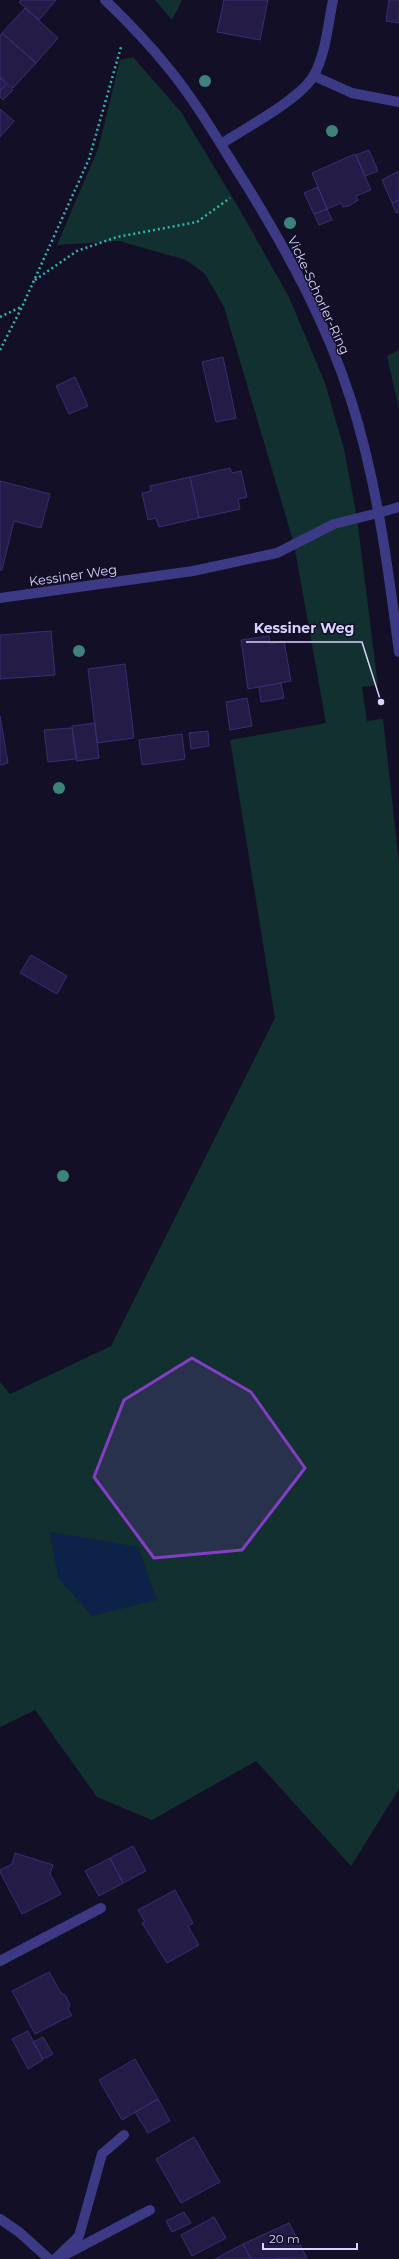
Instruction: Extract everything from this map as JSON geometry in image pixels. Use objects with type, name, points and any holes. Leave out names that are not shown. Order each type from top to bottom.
[{"type":"street","name":"Vicke-Schorler-Ring","points":[[105,0],[152,48],[171,71],[221,144],[272,227],[322,327],[351,398],[365,450],[378,513],[399,652]]},
{"type":"street","points":[[221,144],[296,94],[314,76],[321,60],[333,0]]},
{"type":"street","points":[[314,76],[352,93],[399,102]]},
{"type":"street","name":"Kessiner Weg","points":[[0,598],[193,571],[277,553],[334,524],[399,507]]},
{"type":"street","points":[[0,1961],[102,1908]]},
{"type":"street","points":[[56,2259],[79,2236],[102,2154],[124,2135]]},
{"type":"street","points":[[56,2259],[150,2210]]},
{"type":"street","points":[[0,2220],[19,2232],[49,2259]]},
{"type":"path","points":[[0,350],[22,307],[89,159],[122,42]]},
{"type":"path","points":[[34,281],[77,251],[117,237],[197,222],[232,197]]},
{"type":"path","points":[[0,317],[22,307]]},
{"type":"highlighted area","points":[[192,1358],[251,1392],[305,1468],[242,1550],[154,1558],[94,1477],[124,1400]]},
{"type":"green space","points":[[155,0],[182,0],[172,20]]},
{"type":"green space","points":[[133,57],[181,112],[237,205],[289,297],[325,383],[344,449],[357,518],[378,685],[362,687],[367,721],[383,719],[399,863],[399,1789],[351,1866],[256,1761],[152,1820],[97,1797],[35,1710],[0,1727],[0,1382],[10,1394],[111,1346],[275,1018],[230,740],[326,723],[294,544],[224,307],[205,274],[186,260],[119,241],[57,245],[98,149],[120,60]]},
{"type":"green space","points":[[399,350],[399,409],[387,356]]},
{"type":"water","points":[[50,1532],[138,1547],[157,1600],[92,1616],[58,1578]]},
{"type":"building","points":[[21,0],[56,0],[39,20],[19,2]]},
{"type":"building","points":[[224,0],[268,0],[260,40],[217,32]]},
{"type":"building","points":[[389,0],[399,0],[399,23],[386,21]]},
{"type":"building","points":[[25,8],[58,38],[36,63],[2,33]]},
{"type":"building","points":[[2,33],[36,63],[13,88],[0,77],[0,36]]},
{"type":"building","points":[[0,78],[6,84],[0,91]]},
{"type":"building","points":[[6,84],[13,90],[3,100],[0,97],[0,91]]},
{"type":"building","points":[[0,109],[14,121],[0,137]]},
{"type":"building","points":[[369,150],[378,171],[365,176],[356,155]]},
{"type":"building","points":[[355,154],[371,190],[356,196],[358,200],[349,206],[343,207],[341,203],[327,209],[312,173]]},
{"type":"building","points":[[399,171],[399,200],[392,203],[382,180]]},
{"type":"building","points":[[318,187],[327,209],[314,214],[304,193]]},
{"type":"building","points":[[399,200],[399,212],[396,213],[392,203]]},
{"type":"building","points":[[327,209],[332,220],[319,225],[314,214]]},
{"type":"building","points":[[223,357],[236,418],[216,422],[202,362]]},
{"type":"building","points":[[75,377],[88,406],[69,414],[56,386]]},
{"type":"building","points":[[230,468],[232,473],[241,471],[247,497],[238,499],[240,509],[199,518],[190,477]]},
{"type":"building","points":[[190,477],[199,518],[159,527],[156,518],[148,520],[142,493],[151,491],[150,486]]},
{"type":"building","points":[[0,481],[50,494],[41,528],[14,521],[2,570],[0,570]]},
{"type":"building","points":[[51,631],[55,675],[0,679],[0,635]]},
{"type":"building","points":[[269,636],[270,644],[284,641],[291,681],[248,689],[241,640]]},
{"type":"building","points":[[125,664],[134,738],[97,743],[88,669]]},
{"type":"building","points":[[281,683],[284,698],[261,702],[259,687]]},
{"type":"building","points":[[247,698],[252,726],[230,730],[226,702]]},
{"type":"building","points":[[0,716],[8,763],[0,765]]},
{"type":"building","points":[[95,723],[99,758],[77,761],[72,726]]},
{"type":"building","points":[[72,728],[76,759],[48,762],[44,730]]},
{"type":"building","points":[[208,731],[209,746],[191,749],[189,733]]},
{"type":"building","points":[[182,734],[185,759],[142,765],[139,740]]},
{"type":"building","points":[[31,955],[67,976],[57,994],[20,973]]},
{"type":"building","points":[[133,1846],[146,1871],[123,1883],[110,1858]]},
{"type":"building","points":[[15,1853],[53,1865],[50,1874],[61,1894],[22,1914],[0,1872],[0,1870],[12,1864]]},
{"type":"building","points":[[110,1858],[123,1883],[99,1896],[85,1871]]},
{"type":"building","points":[[175,1890],[193,1923],[188,1926],[199,1945],[167,1963],[142,1923],[145,1922],[138,1910]]},
{"type":"building","points":[[49,1972],[61,1993],[65,1995],[70,2005],[68,2009],[72,2015],[35,2034],[12,1991]]},
{"type":"building","points":[[28,2031],[43,2060],[28,2069],[12,2039]]},
{"type":"building","points":[[43,2037],[53,2054],[43,2059],[33,2042]]},
{"type":"building","points":[[135,2059],[158,2099],[122,2120],[99,2080]]},
{"type":"building","points":[[158,2099],[170,2121],[148,2133],[135,2112]]},
{"type":"building","points":[[194,2137],[220,2182],[181,2203],[156,2159]]},
{"type":"building","points":[[184,2212],[191,2223],[172,2232],[166,2221]]},
{"type":"building","points":[[214,2217],[226,2238],[192,2256],[181,2235]]},
{"type":"building","points":[[289,2223],[307,2258],[251,2259],[243,2244]]},
{"type":"building","points":[[243,2244],[251,2259],[215,2259]]},
{"type":"place","name":"Kessiner Weg","points":[[381,702]]}]
